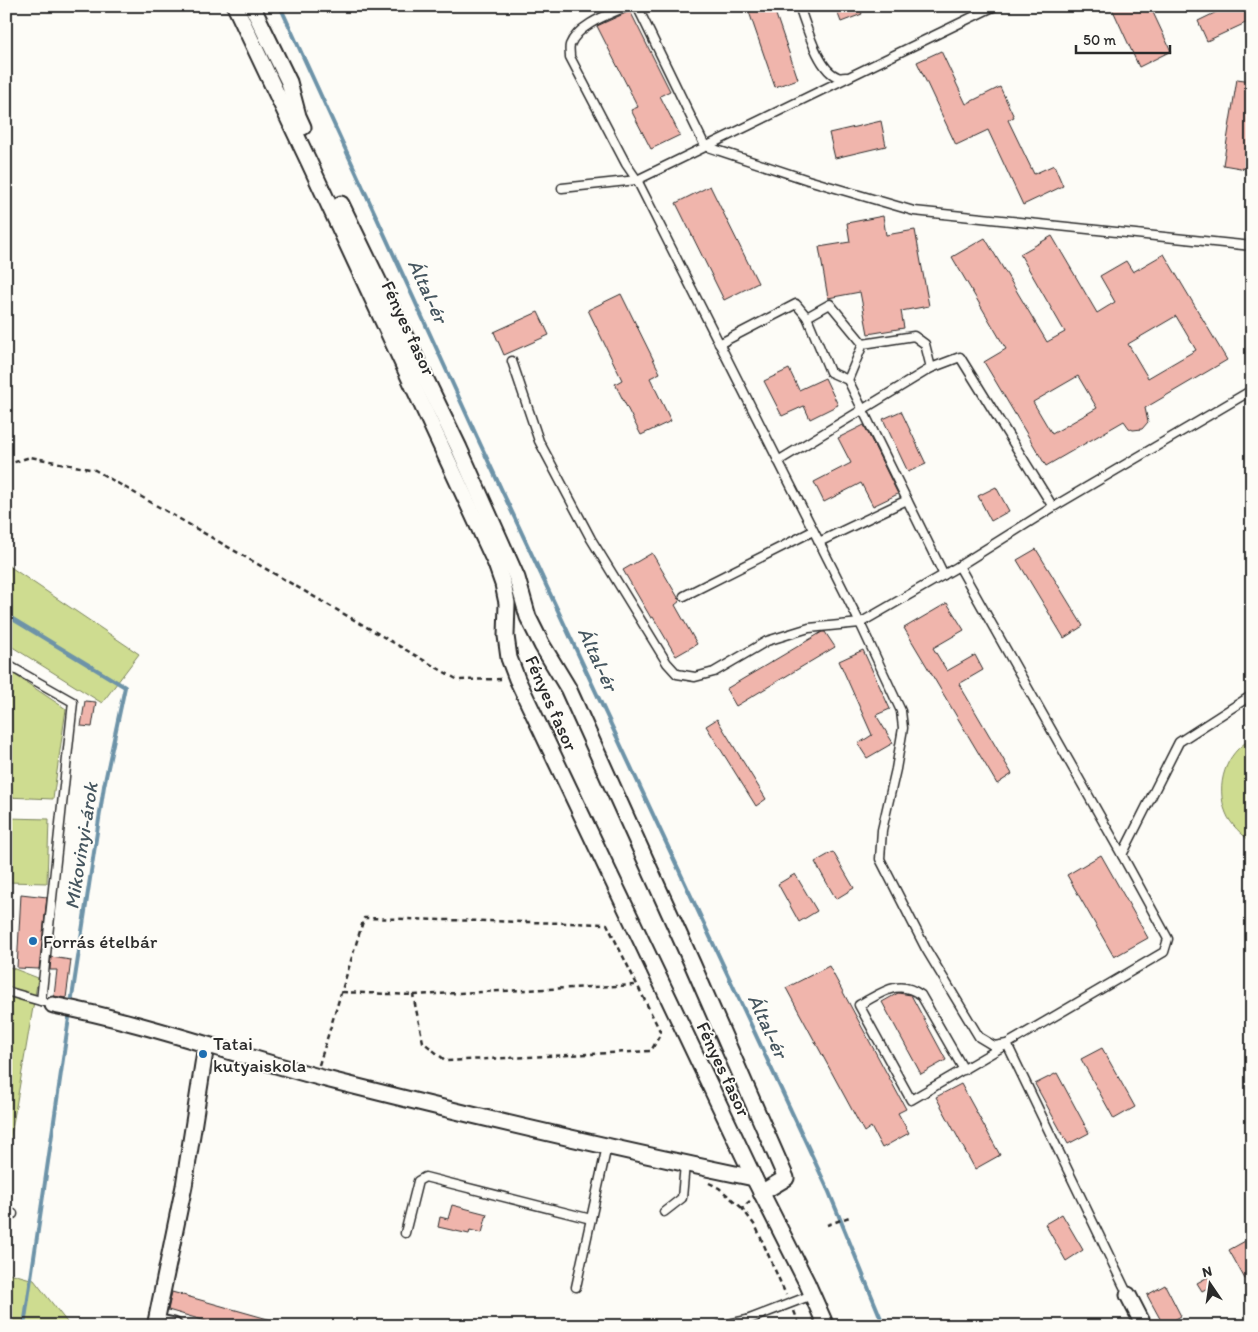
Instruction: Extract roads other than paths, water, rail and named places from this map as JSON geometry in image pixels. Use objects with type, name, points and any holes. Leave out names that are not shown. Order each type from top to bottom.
[{"type":"street","name":"Fényes fasor","points":[[235,6],[318,179],[496,564],[507,603],[506,636],[509,658],[517,679],[826,1326]]},
{"type":"street","points":[[252,6],[289,82],[298,116],[458,448],[517,578],[528,616],[542,646],[568,688],[692,963],[786,1178],[761,1193]]},
{"type":"street","points":[[52,1004],[316,1076],[607,1146],[754,1178]]},
{"type":"street","points":[[174,1326],[156,1322],[184,1186],[206,1045]]},
{"type":"street","points":[[1128,1295],[1144,1326]]},
{"type":"lane","points":[[628,6],[602,17],[587,26],[570,45],[570,57],[626,164],[637,180],[860,623],[901,710],[904,728],[882,830],[880,859],[926,949],[979,1037],[994,1046],[1007,1044]]},
{"type":"lane","points":[[637,6],[705,146],[808,180],[914,211],[1252,246]]},
{"type":"lane","points":[[799,6],[818,54],[827,70],[837,77],[848,77]]},
{"type":"lane","points":[[562,188],[637,180],[995,6]]},
{"type":"lane","points":[[719,344],[796,304],[806,317],[830,372],[848,380],[944,575]]},
{"type":"lane","points":[[806,317],[830,304],[863,344]]},
{"type":"lane","points":[[863,344],[914,336],[925,344],[932,368]]},
{"type":"lane","points":[[848,380],[863,344]]},
{"type":"lane","points":[[778,461],[932,368],[960,357],[1053,508]]},
{"type":"lane","points":[[512,361],[539,441],[591,539],[667,663],[677,674],[695,678],[714,672],[766,640],[809,628],[860,623],[944,575],[1252,390]]},
{"type":"lane","points":[[819,542],[906,500]]},
{"type":"lane","points":[[684,596],[814,531]]},
{"type":"lane","points":[[959,566],[1168,939],[1164,952],[964,1070],[911,1100],[859,1005],[890,989],[901,986],[912,988],[921,995],[964,1070]]},
{"type":"lane","points":[[6,664],[73,702],[52,1004],[6,990]]},
{"type":"lane","points":[[1122,855],[1179,742],[1252,695]]},
{"type":"lane","points":[[1007,1044],[1128,1295]]},
{"type":"lane","points":[[576,1287],[607,1146]]},
{"type":"lane","points":[[664,1212],[682,1198],[685,1164]]},
{"type":"lane","points":[[405,1233],[418,1180],[425,1177],[591,1219]]},
{"type":"lane","points":[[719,1326],[747,1320],[812,1295]]},
{"type":"waterway","name":"Által-ér","points":[[280,6],[477,437],[829,1192],[884,1326]]},
{"type":"waterway","name":"Mikovinyi-árok","points":[[6,615],[125,687],[104,786],[71,1004]]},
{"type":"waterway","name":"Mikovinyi-árok","points":[[24,1326],[70,1011]]},
{"type":"place","name":"Forrás ételbár","points":[[33,941]]},
{"type":"place","name":"Tatai kutyaiskola","points":[[203,1054]]}]
